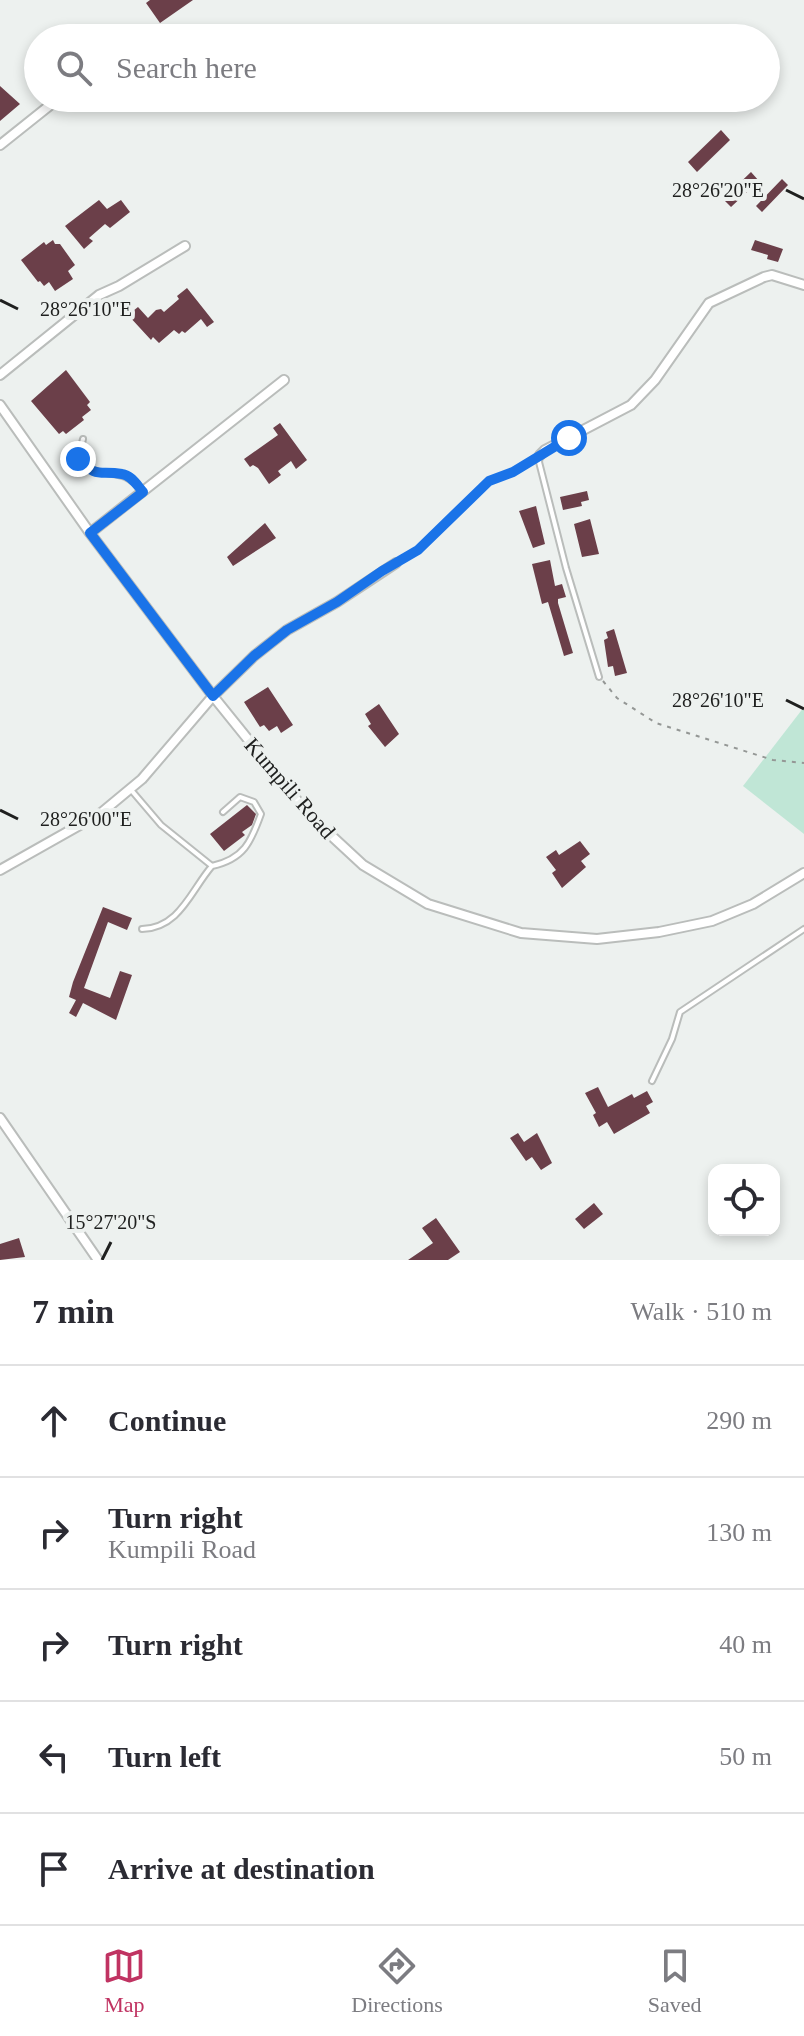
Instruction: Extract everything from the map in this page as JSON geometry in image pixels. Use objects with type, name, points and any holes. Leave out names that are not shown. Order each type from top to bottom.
[{"type":"street","points":[[0,145],[41,112]]},
{"type":"street","points":[[0,375],[99,295],[185,246]]},
{"type":"street","points":[[540,455],[631,405],[655,380],[709,303],[772,275],[804,285]]},
{"type":"street","points":[[90,533],[284,380]]},
{"type":"street","name":"Kumpili Road","points":[[0,405],[90,533],[213,696],[309,815],[363,865],[428,904],[521,933],[597,939],[659,932],[712,921],[753,904],[804,873]]},
{"type":"street","points":[[0,870],[101,813],[142,779],[213,696],[254,656],[287,630],[396,563]]},
{"type":"street","points":[[0,1118],[98,1260]]},
{"type":"lane","points":[[83,439],[78,459],[89,470],[101,474],[122,474],[131,478],[143,492]]},
{"type":"lane","points":[[540,455],[539,462],[562,553],[599,677]]},
{"type":"lane","points":[[130,789],[171,834],[212,866]]},
{"type":"lane","points":[[142,929],[157,929],[172,918],[183,909],[197,883],[212,866],[228,863],[251,842],[261,814],[254,802],[240,797],[223,812]]},
{"type":"lane","points":[[652,1081],[672,1039],[680,1012],[804,929]]},
{"type":"path","points":[[396,563],[418,550],[489,481],[513,472],[540,455]]},
{"type":"path","points":[[599,677],[617,698],[656,723],[773,760],[804,763]]},
{"type":"green space","points":[[804,707],[804,834],[743,786]]},
{"type":"building","points":[[150,0],[193,0],[160,23],[146,3]]},
{"type":"building","points":[[0,86],[20,104],[0,121]]},
{"type":"building","points":[[721,130],[730,140],[697,172],[688,162]]},
{"type":"building","points":[[751,172],[759,181],[731,207],[723,199]]},
{"type":"building","points":[[782,179],[788,185],[762,212],[756,206]]},
{"type":"building","points":[[99,200],[107,209],[121,200],[130,212],[110,228],[105,224],[89,238],[93,241],[84,249],[65,226]]},
{"type":"building","points":[[53,240],[55,244],[60,244],[75,265],[68,271],[73,279],[55,291],[49,282],[44,286],[38,282],[21,260],[44,242],[46,245]]},
{"type":"building","points":[[755,240],[783,249],[778,262],[751,250]]},
{"type":"building","points":[[187,288],[214,322],[207,327],[201,319],[185,333],[182,331],[179,334],[174,330],[159,343],[153,337],[151,340],[128,315],[138,307],[148,318],[156,310],[164,312]]},
{"type":"building","points":[[66,370],[90,402],[87,405],[91,410],[66,434],[63,431],[59,434],[31,401]]},
{"type":"building","points":[[280,423],[307,460],[296,469],[291,461],[278,471],[281,475],[269,484],[258,468],[250,467],[244,459],[278,435],[273,428]]},
{"type":"building","points":[[587,491],[589,500],[581,502],[582,506],[563,510],[560,497]]},
{"type":"building","points":[[536,506],[545,544],[533,548],[519,511]]},
{"type":"building","points":[[590,519],[599,554],[582,557],[574,524]]},
{"type":"building","points":[[265,523],[276,538],[233,566],[227,557]]},
{"type":"building","points":[[550,560],[555,586],[562,584],[566,597],[558,599],[558,603],[573,653],[564,656],[548,602],[542,604],[532,564]]},
{"type":"building","points":[[614,629],[627,673],[615,676],[613,666],[608,667],[604,640],[608,638],[606,632]]},
{"type":"building","points":[[268,687],[293,725],[281,733],[277,726],[269,731],[264,725],[260,727],[244,702]]},
{"type":"building","points":[[379,704],[399,734],[385,747],[368,726],[371,724],[365,714]]},
{"type":"building","points":[[247,805],[256,814],[252,825],[242,832],[245,835],[224,851],[210,834]]},
{"type":"building","points":[[580,841],[590,854],[581,861],[586,867],[562,888],[552,873],[556,870],[546,857],[556,850],[559,855]]},
{"type":"building","points":[[103,907],[132,918],[127,930],[108,922],[84,988],[110,998],[120,971],[132,975],[116,1020],[83,1003],[76,1017],[69,1013],[76,1000],[69,997],[73,982]]},
{"type":"building","points":[[598,1087],[608,1107],[632,1094],[634,1098],[647,1091],[653,1102],[646,1106],[650,1113],[614,1134],[607,1122],[599,1127],[593,1115],[596,1113],[585,1093]]},
{"type":"building","points":[[518,1133],[524,1142],[537,1133],[552,1163],[541,1170],[532,1157],[526,1161],[510,1138]]},
{"type":"building","points":[[594,1203],[603,1214],[584,1229],[575,1219]]},
{"type":"building","points":[[436,1218],[460,1252],[448,1260],[408,1260],[433,1243],[422,1228]]},
{"type":"building","points":[[19,1238],[25,1257],[0,1260],[0,1244]]},
{"type":"route","points":[[78,459],[89,470],[131,478],[143,492],[90,533],[213,696],[254,656],[287,630],[418,550],[489,481],[513,472],[569,438]]}]
